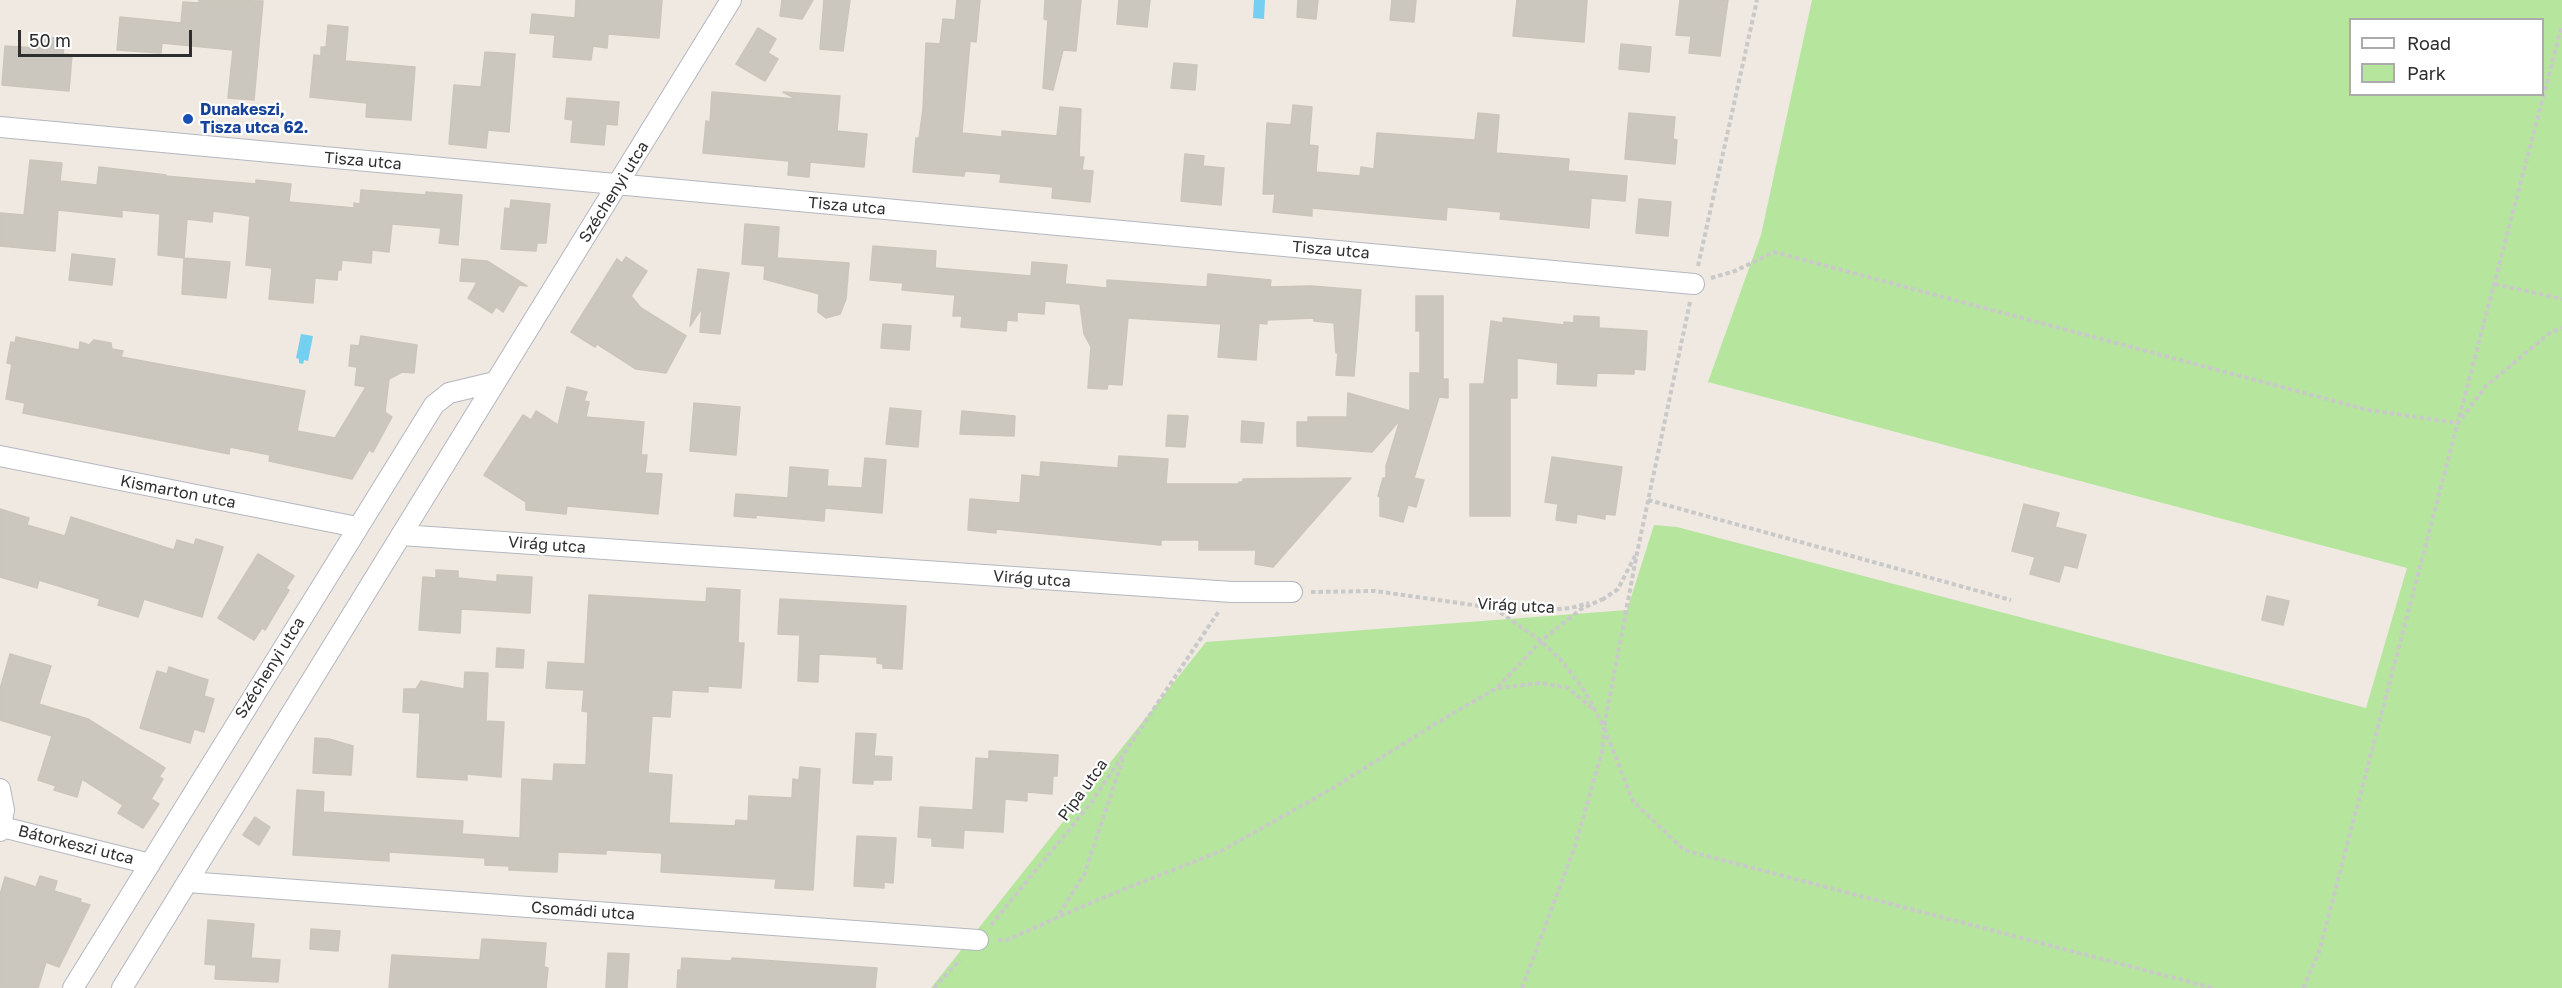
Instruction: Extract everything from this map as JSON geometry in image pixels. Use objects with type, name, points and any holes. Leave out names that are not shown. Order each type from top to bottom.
[{"type":"street","name":"Széchenyi utca","points":[[122,988],[731,0]]},
{"type":"street","name":"Tisza utca","points":[[0,127],[1694,284]]},
{"type":"street","name":"Széchenyi utca","points":[[73,988],[434,405],[449,393],[495,382]]},
{"type":"street","name":"Kismarton utca","points":[[0,456],[357,527]]},
{"type":"street","name":"Virág utca","points":[[401,535],[1232,592],[1292,592]]},
{"type":"street","name":"Bátorkeszi utca","points":[[0,789],[4,810],[1,829],[150,864]]},
{"type":"street","name":"Csomádi utca","points":[[188,882],[978,940]]},
{"type":"path","points":[[2544,94],[2562,25]]},
{"type":"path","points":[[2304,988],[2322,940],[2543,96]]},
{"type":"path","points":[[1694,284],[1735,271],[1774,252],[2368,410],[2458,423]]},
{"type":"path","points":[[2494,284],[2562,299]]},
{"type":"path","points":[[2458,423],[2486,386],[2551,332],[2562,328]]},
{"type":"path","points":[[1648,500],[2011,600]]},
{"type":"path","name":"Virág utca","points":[[1292,592],[1376,591],[1494,608],[1571,608],[1603,599],[1618,589],[1637,553],[1604,727]]},
{"type":"path","name":"Pipa utca","points":[[934,988],[978,940],[1091,803],[1232,592]]},
{"type":"path","points":[[978,940],[1007,940],[1097,900],[1221,851],[1333,788],[1497,688],[1541,641],[1581,609],[1603,599]]},
{"type":"path","points":[[1494,608],[1541,641],[1566,667],[1596,711],[1604,727],[1633,801],[1684,850],[2213,988]]},
{"type":"path","points":[[1497,688],[1540,683],[1568,688],[1596,711]]},
{"type":"path","points":[[1522,988],[1575,846],[1602,752],[1604,727]]},
{"type":"path","points":[[1054,920],[1084,875],[1125,753]]},
{"type":"green space","points":[[1812,0],[2562,0],[2562,988],[931,988],[1206,642],[1627,610],[1654,525],[1677,527],[2366,708],[2407,568],[1708,382],[1761,235]]},
{"type":"water","points":[[1254,0],[1265,0],[1264,19],[1253,18]]},
{"type":"water","points":[[301,334],[313,336],[308,361],[304,360],[303,364],[299,363],[299,359],[296,358]]},
{"type":"building","points":[[199,0],[263,1],[254,100],[228,98],[233,50],[162,43],[161,53],[117,50],[120,17],[181,23],[183,2],[199,3]]},
{"type":"building","points":[[576,0],[662,0],[659,38],[608,34],[607,48],[593,46],[591,60],[553,57],[555,35],[530,33],[532,14],[575,18]]},
{"type":"building","points":[[782,0],[813,0],[802,19],[780,16]]},
{"type":"building","points":[[824,0],[850,0],[843,51],[820,49]]},
{"type":"building","points":[[957,0],[980,0],[976,42],[970,41],[962,133],[1002,137],[1002,131],[1057,136],[1060,107],[1081,109],[1079,157],[1084,157],[1082,170],[1093,171],[1090,202],[1052,198],[1053,187],[1000,182],[1001,174],[965,171],[964,176],[913,172],[916,138],[919,138],[923,109],[926,43],[940,44],[943,19],[955,20]]},
{"type":"building","points":[[1045,0],[1081,0],[1076,51],[1063,50],[1053,90],[1043,88],[1048,20],[1044,19]]},
{"type":"building","points":[[1119,0],[1150,0],[1147,27],[1117,24]]},
{"type":"building","points":[[1298,0],[1318,0],[1316,19],[1297,17]]},
{"type":"building","points":[[1392,0],[1416,0],[1414,22],[1390,20]]},
{"type":"building","points":[[1517,0],[1587,0],[1584,42],[1513,36]]},
{"type":"building","points":[[1680,0],[1728,0],[1720,56],[1689,53],[1691,36],[1676,35]]},
{"type":"building","points":[[328,25],[348,27],[345,61],[415,67],[411,120],[366,117],[367,103],[310,97],[314,55],[321,56],[321,47],[326,47]]},
{"type":"building","points":[[758,28],[776,39],[768,53],[778,59],[765,81],[736,64]]},
{"type":"building","points":[[37,36],[65,39],[63,54],[72,55],[69,91],[2,85],[5,46],[36,48]]},
{"type":"building","points":[[1621,44],[1651,47],[1649,72],[1619,69]]},
{"type":"building","points":[[485,52],[515,54],[509,132],[488,130],[486,148],[449,144],[454,85],[481,87]]},
{"type":"building","points":[[1174,63],[1197,65],[1195,90],[1171,88]]},
{"type":"building","points":[[712,92],[796,99],[783,92],[840,96],[837,131],[867,134],[864,167],[810,162],[809,177],[788,175],[789,161],[703,153],[706,121],[710,122]]},
{"type":"building","points":[[567,98],[619,102],[617,125],[606,124],[604,145],[571,142],[573,120],[565,119]]},
{"type":"building","points":[[1293,105],[1312,107],[1309,145],[1318,146],[1316,172],[1360,176],[1361,167],[1374,169],[1377,133],[1475,140],[1478,113],[1499,115],[1496,153],[1569,159],[1568,171],[1627,176],[1625,201],[1591,198],[1589,228],[1500,219],[1501,212],[1447,207],[1446,220],[1312,208],[1312,216],[1273,212],[1275,194],[1263,194],[1267,123],[1291,125]]},
{"type":"building","points":[[1629,113],[1675,117],[1673,139],[1677,140],[1675,164],[1625,159]]},
{"type":"building","points":[[1185,154],[1204,156],[1203,166],[1224,168],[1221,205],[1181,201]]},
{"type":"building","points":[[30,160],[62,163],[60,181],[97,185],[99,167],[165,176],[256,184],[256,180],[291,184],[289,202],[354,208],[354,203],[360,204],[361,190],[462,195],[458,245],[439,243],[441,228],[392,224],[389,252],[372,250],[371,263],[342,260],[337,280],[315,278],[313,303],[269,299],[272,268],[246,265],[250,216],[213,211],[212,222],[187,219],[184,258],[158,255],[160,214],[122,210],[122,217],[58,210],[55,251],[0,246],[0,213],[24,215]]},
{"type":"building","points":[[1639,199],[1671,202],[1668,236],[1636,233]]},
{"type":"building","points":[[511,200],[550,204],[546,243],[537,243],[536,251],[501,249],[505,208],[510,209]]},
{"type":"building","points":[[745,224],[779,227],[777,258],[849,263],[846,299],[840,314],[826,318],[818,312],[819,294],[764,279],[765,266],[742,264]]},
{"type":"building","points":[[873,246],[936,251],[935,268],[1031,276],[1032,262],[1067,265],[1065,284],[1107,288],[1107,280],[1207,287],[1208,274],[1271,280],[1270,287],[1311,286],[1361,290],[1354,376],[1336,375],[1338,353],[1336,353],[1334,323],[1314,321],[1314,318],[1267,320],[1267,324],[1259,323],[1256,360],[1218,357],[1221,324],[1128,318],[1122,385],[1108,384],[1107,389],[1088,388],[1091,347],[1084,334],[1080,304],[1045,301],[1044,314],[1017,312],[1017,321],[1007,320],[1006,331],[961,327],[962,316],[953,316],[955,295],[902,290],[903,283],[870,280]]},
{"type":"building","points":[[72,254],[115,259],[112,285],[69,280]]},
{"type":"building","points":[[626,257],[647,271],[631,296],[641,308],[686,336],[666,373],[636,369],[597,344],[595,347],[571,332],[617,259],[622,263]]},
{"type":"building","points":[[184,258],[230,262],[226,298],[182,294]]},
{"type":"building","points":[[462,259],[487,261],[527,286],[519,285],[503,312],[496,307],[492,313],[468,298],[477,282],[460,281]]},
{"type":"building","points":[[698,269],[729,273],[720,334],[700,332],[702,308],[690,326]]},
{"type":"building","points":[[1416,296],[1443,296],[1443,379],[1448,379],[1448,398],[1439,397],[1414,478],[1424,480],[1416,507],[1408,505],[1403,522],[1380,516],[1380,497],[1378,496],[1383,478],[1386,478],[1386,466],[1400,420],[1372,452],[1297,446],[1297,422],[1308,422],[1308,417],[1347,417],[1348,393],[1410,411],[1410,373],[1420,373],[1420,331],[1416,331]]},
{"type":"building","points":[[1574,316],[1599,317],[1599,328],[1647,331],[1645,370],[1634,369],[1634,374],[1597,373],[1596,386],[1557,384],[1558,363],[1517,358],[1517,398],[1510,398],[1510,516],[1470,516],[1470,384],[1484,384],[1491,321],[1503,323],[1503,318],[1564,325],[1564,322],[1574,323]]},
{"type":"building","points":[[883,324],[911,326],[909,350],[881,348]]},
{"type":"building","points":[[361,336],[417,345],[414,373],[402,372],[389,379],[385,412],[392,417],[373,452],[369,450],[352,479],[269,461],[270,455],[230,447],[229,454],[23,413],[25,403],[6,399],[12,364],[7,363],[11,342],[15,343],[16,337],[79,350],[80,342],[89,345],[94,340],[111,343],[112,349],[123,351],[121,357],[305,391],[297,431],[335,438],[366,387],[355,385],[357,367],[349,366],[351,345],[359,346]]},
{"type":"building","points":[[567,387],[587,392],[584,401],[589,402],[586,417],[644,422],[641,455],[647,455],[645,473],[662,474],[658,514],[567,506],[566,514],[526,510],[526,502],[484,475],[523,415],[531,420],[536,411],[558,425]]},
{"type":"building","points":[[694,403],[740,407],[736,455],[690,451]]},
{"type":"building","points":[[890,408],[921,411],[918,447],[886,444]]},
{"type":"building","points":[[962,411],[1015,416],[1014,436],[960,434]]},
{"type":"building","points":[[1168,415],[1188,416],[1185,447],[1166,446]]},
{"type":"building","points":[[1242,421],[1264,423],[1262,443],[1241,442]]},
{"type":"building","points":[[1119,456],[1168,459],[1166,484],[1239,484],[1243,482],[1243,479],[1351,478],[1273,567],[1255,564],[1256,550],[1199,550],[1199,540],[1161,540],[1161,545],[996,529],[996,533],[968,530],[970,499],[1020,503],[1022,475],[1040,477],[1041,462],[1118,468]]},
{"type":"building","points":[[1552,457],[1622,467],[1615,515],[1605,514],[1605,519],[1577,514],[1576,523],[1556,520],[1558,504],[1545,502]]},
{"type":"building","points":[[865,458],[886,460],[882,513],[825,508],[824,521],[756,515],[756,518],[734,516],[736,494],[788,498],[790,467],[828,470],[827,486],[862,488]]},
{"type":"building","points":[[2024,504],[2059,513],[2055,527],[2086,535],[2077,568],[2064,565],[2059,582],[2030,574],[2035,557],[2012,551]]},
{"type":"building","points":[[0,509],[29,518],[27,525],[65,536],[71,517],[174,550],[177,540],[194,545],[196,539],[223,547],[202,617],[144,599],[138,617],[98,605],[100,599],[39,580],[37,588],[0,577]]},
{"type":"building","points":[[258,554],[294,576],[286,588],[289,590],[265,630],[262,628],[254,640],[218,618]]},
{"type":"building","points":[[436,570],[458,571],[458,578],[497,582],[497,575],[532,577],[530,613],[461,609],[460,633],[419,630],[423,577],[436,578]]},
{"type":"building","points":[[707,588],[740,590],[738,643],[744,643],[741,688],[708,686],[708,692],[672,690],[670,717],[652,716],[648,773],[672,775],[669,823],[735,826],[736,820],[748,821],[749,796],[792,798],[793,779],[799,780],[800,767],[820,769],[813,890],[775,888],[776,879],[661,872],[662,853],[606,850],[606,854],[558,852],[557,872],[509,870],[509,866],[485,865],[485,858],[389,852],[389,861],[293,855],[297,790],[324,792],[323,812],[463,821],[462,834],[520,838],[522,779],[553,781],[554,764],[586,765],[588,712],[582,711],[584,690],[546,688],[548,662],[585,664],[589,595],[706,602]]},
{"type":"building","points":[[2267,596],[2289,601],[2283,625],[2262,620]]},
{"type":"building","points":[[780,599],[906,606],[902,669],[883,668],[883,664],[877,663],[877,657],[819,654],[818,682],[798,681],[800,635],[778,634]]},
{"type":"building","points":[[497,648],[524,650],[523,668],[496,667]]},
{"type":"building","points":[[10,654],[51,666],[39,704],[88,719],[165,768],[159,777],[163,779],[151,799],[159,804],[143,828],[118,813],[123,805],[82,779],[77,797],[54,790],[56,786],[38,780],[52,736],[0,720],[0,689]]},
{"type":"building","points":[[169,667],[208,680],[204,696],[214,699],[204,732],[194,729],[190,743],[140,728],[157,671],[167,674]]},
{"type":"building","points":[[465,672],[488,673],[486,721],[504,722],[501,777],[467,774],[467,780],[417,777],[420,713],[403,712],[404,689],[416,689],[421,681],[464,689]]},
{"type":"building","points":[[856,733],[876,734],[874,756],[892,757],[891,780],[873,780],[873,784],[853,783]]},
{"type":"building","points":[[315,738],[329,739],[353,746],[351,775],[313,773]]},
{"type":"building","points":[[989,751],[1058,755],[1057,776],[1053,776],[1052,794],[1027,792],[1027,801],[1005,799],[1003,832],[964,830],[963,848],[932,846],[932,838],[918,837],[920,807],[973,810],[976,758],[989,759]]},
{"type":"building","points":[[255,817],[270,827],[259,845],[243,835]]},
{"type":"building","points":[[857,836],[896,838],[893,883],[884,882],[884,888],[854,886]]},
{"type":"building","points":[[40,876],[57,881],[54,891],[81,899],[80,902],[90,905],[59,967],[46,962],[38,988],[0,988],[0,895],[5,877],[36,887]]},
{"type":"building","points":[[208,920],[254,924],[251,958],[280,960],[278,982],[215,979],[216,965],[205,964]]},
{"type":"building","points":[[311,929],[340,931],[338,951],[310,949]]},
{"type":"building","points":[[482,939],[546,943],[544,967],[548,968],[546,988],[389,988],[392,955],[480,960]]},
{"type":"building","points":[[608,953],[629,954],[627,988],[606,988]]},
{"type":"building","points":[[682,958],[731,961],[732,958],[877,968],[875,988],[677,988],[678,970],[681,970]]},
{"type":"place","name":"Dunakeszi, Tisza utca 62.","points":[[188,119]]}]
